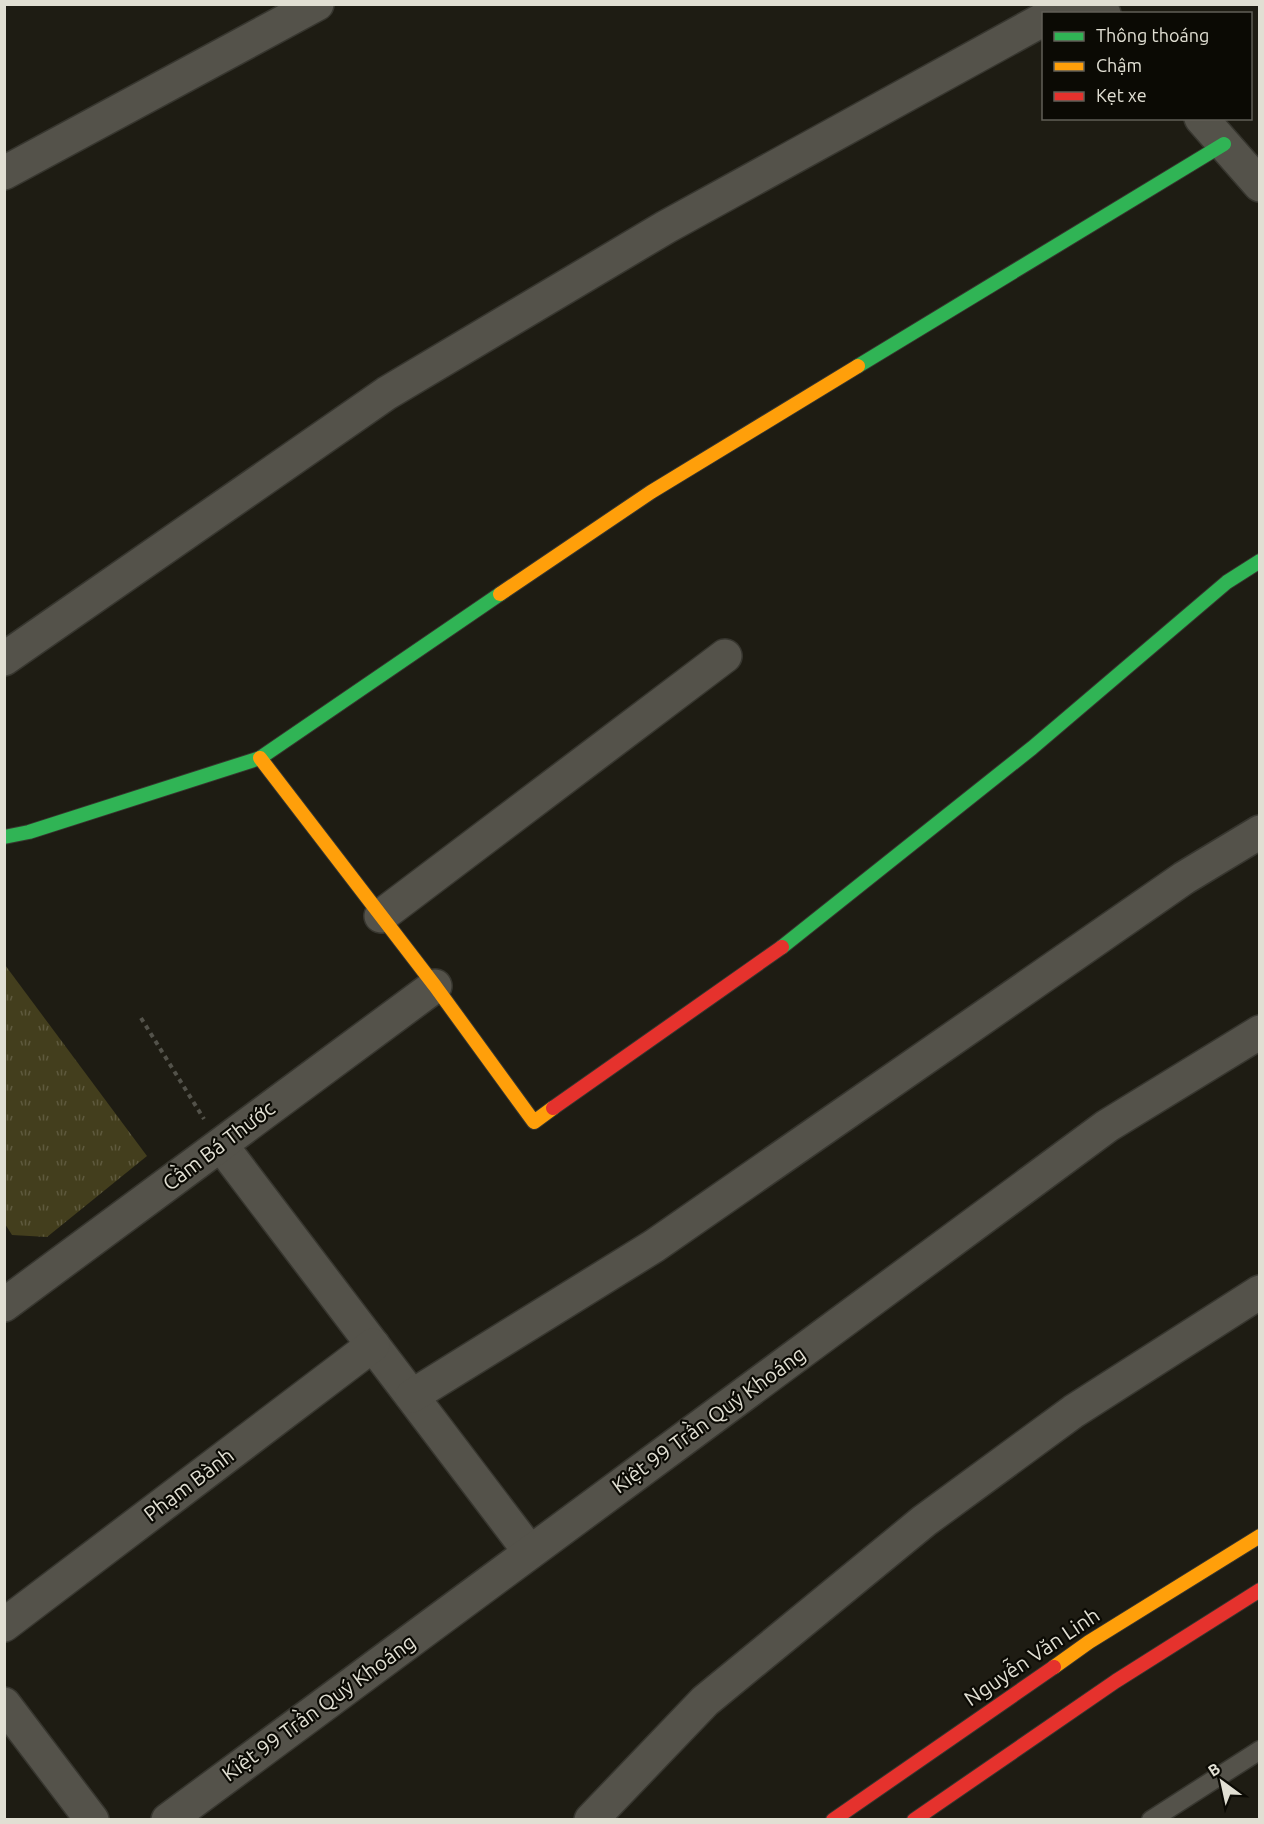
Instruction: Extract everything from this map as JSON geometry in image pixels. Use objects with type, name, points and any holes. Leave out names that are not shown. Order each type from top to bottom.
[{"type":"street","points":[[4,173],[317,4]]},
{"type":"street","points":[[1056,12],[1069,4]]},
{"type":"street","points":[[4,659],[387,393],[666,227],[1042,20]]},
{"type":"street","points":[[1204,120],[1260,185]]},
{"type":"street","points":[[4,837],[29,832],[260,758],[651,492],[1224,144]]},
{"type":"street","points":[[260,758],[435,986],[534,1122],[790,941],[1032,748],[1227,582],[1260,561]]},
{"type":"street","points":[[381,916],[725,656]]},
{"type":"street","points":[[412,1396],[654,1246],[1174,885],[1260,832]]},
{"type":"street","name":"Cầm Bá Thước","points":[[9,1292],[220,1145],[435,986]]},
{"type":"street","name":"Kiệt 99 Trần Quý Khoáng","points":[[168,1820],[1107,1126],[1260,1032]]},
{"type":"street","points":[[220,1145],[530,1552]]},
{"type":"street","points":[[591,1820],[705,1701],[924,1521],[1074,1411],[1260,1292]]},
{"type":"street","name":"Phạm Bành","points":[[4,1625],[373,1346]]},
{"type":"street","name":"Nguyễn Văn Linh","points":[[833,1820],[1260,1536]]},
{"type":"street","points":[[914,1820],[1113,1676],[1260,1590]]},
{"type":"street","points":[[4,1704],[92,1820]]},
{"type":"lane","points":[[1151,1820],[1260,1750]]},
{"type":"path","points":[[141,1018],[220,1145]]},
{"type":"green space","points":[[5,965],[147,1156],[47,1237],[12,1235],[5,1224]]},
{"type":"traffic: fast","points":[[858,366],[1224,144]]},
{"type":"traffic: fast","points":[[782,947],[1032,748],[1227,582],[1260,561]]},
{"type":"traffic: fast","points":[[4,837],[29,832],[260,758],[500,594]]},
{"type":"traffic: slow","points":[[500,594],[651,492],[858,366]]},
{"type":"traffic: slow","points":[[260,758],[435,986],[534,1122],[553,1108]]},
{"type":"traffic: slow","points":[[1054,1667],[1089,1642],[1260,1536]]},
{"type":"traffic: jam","points":[[553,1108],[782,947]]},
{"type":"traffic: jam","points":[[914,1820],[1116,1681],[1260,1590]]},
{"type":"traffic: jam","points":[[833,1820],[1054,1667]]}]
